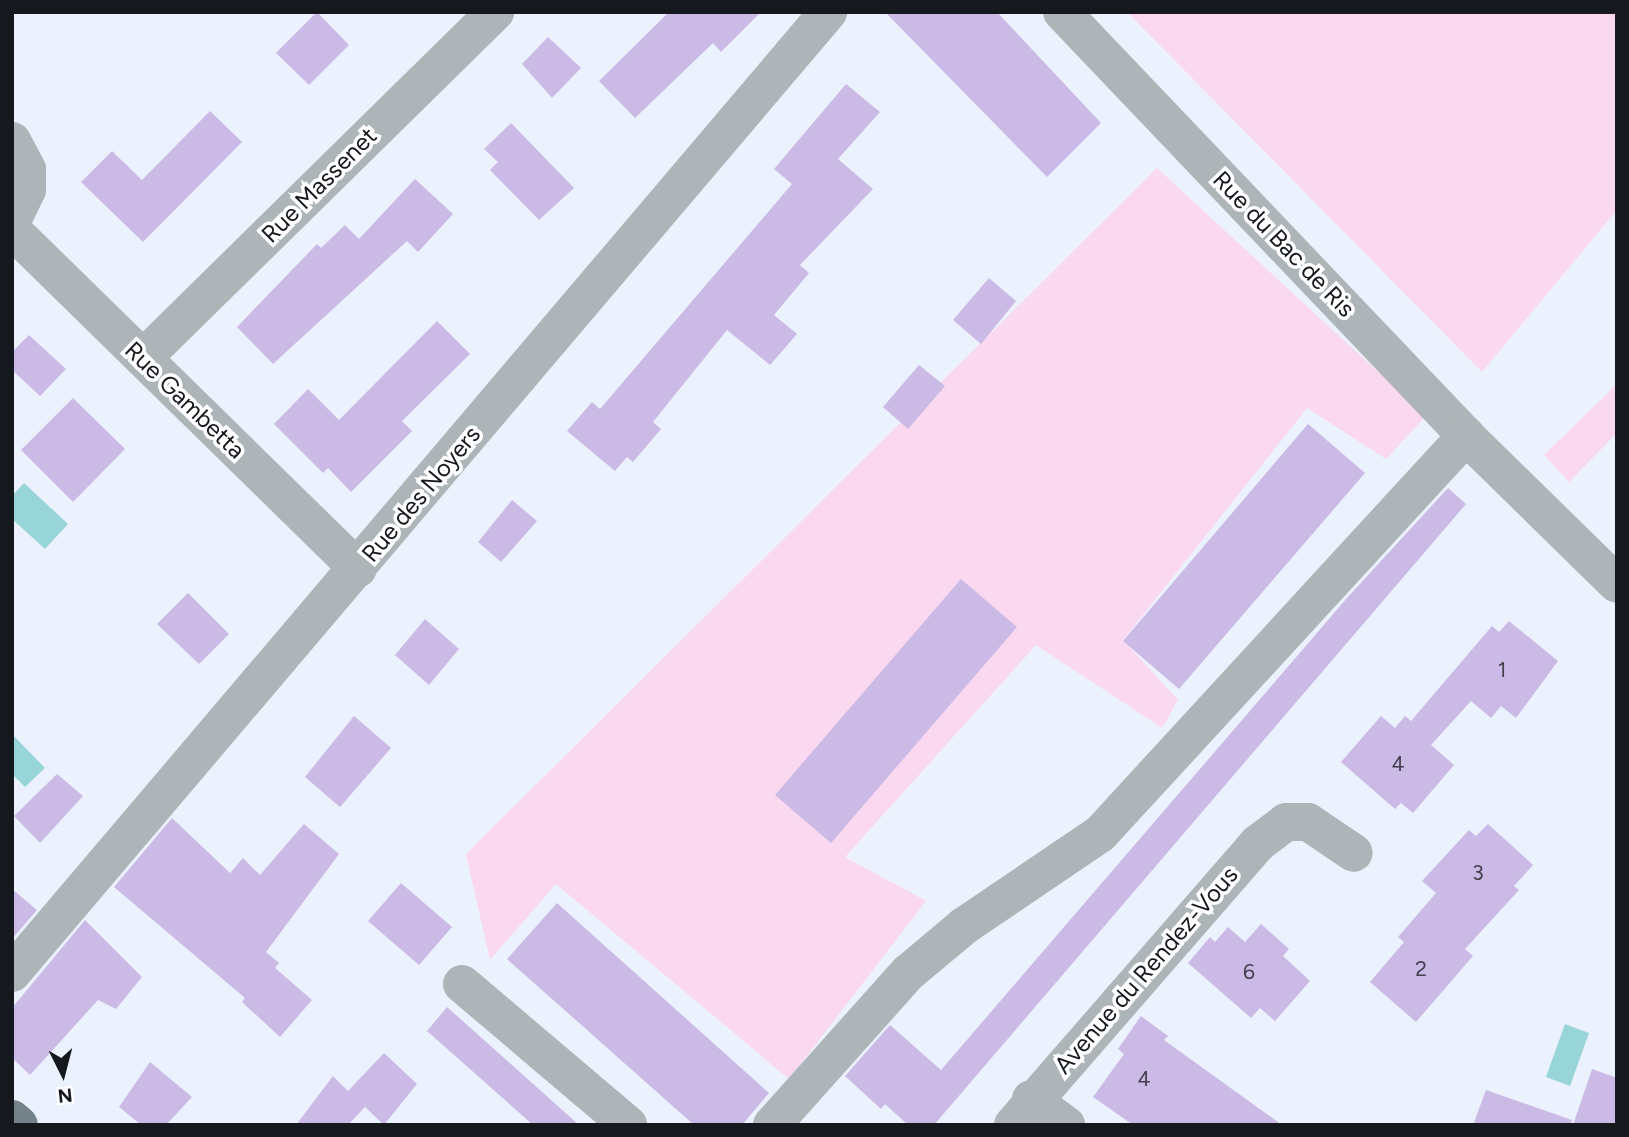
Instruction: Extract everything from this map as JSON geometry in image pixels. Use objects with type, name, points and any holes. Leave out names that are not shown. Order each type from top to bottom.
[{"type":"main road","points":[[12,1119],[19,1125]]},
{"type":"street","name":"Rue Massenet","points":[[143,358],[495,12]]},
{"type":"street","name":"Rue des Noyers","points":[[12,973],[358,569],[828,12]]},
{"type":"street","name":"Rue du Bac de Ris","points":[[1062,12],[1466,436],[1617,584]]},
{"type":"street","points":[[12,141],[27,169],[27,190],[12,221]]},
{"type":"street","name":"Rue Gambetta","points":[[12,230],[358,569]]},
{"type":"street","points":[[772,1125],[908,973],[964,926],[1100,834],[1466,436]]},
{"type":"street","name":"Avenue du Rendez-Vous","points":[[1022,1112],[1257,844],[1286,822],[1308,822],[1354,853]]},
{"type":"street","points":[[462,984],[628,1125]]},
{"type":"street","points":[[1022,1112],[1066,1125]]},
{"type":"shaded area","points":[[1127,12],[1617,12],[1617,210],[1482,372]]},
{"type":"shaded area","points":[[1157,168],[1426,416],[1386,459],[1307,408],[1123,640],[1178,700],[1162,728],[1036,645],[845,857],[926,901],[789,1079],[556,884],[490,960],[466,854]]},
{"type":"shaded area","points":[[1617,384],[1617,433],[1569,482],[1544,455]]},
{"type":"shaded area","points":[[24,483],[68,524],[45,549],[12,519],[12,496]]},
{"type":"shaded area","points":[[12,734],[45,768],[25,787],[12,774]]},
{"type":"shaded area","points":[[1565,1024],[1589,1033],[1570,1086],[1546,1077]]},
{"type":"building","points":[[317,12],[349,45],[309,85],[276,53]]},
{"type":"building","points":[[669,12],[761,12],[721,52],[713,43],[635,118],[599,81]]},
{"type":"building","points":[[885,12],[997,12],[1101,123],[1047,177]]},
{"type":"building","points":[[548,37],[581,68],[552,98],[522,64]]},
{"type":"building","points":[[846,84],[880,112],[838,159],[873,189],[800,265],[809,273],[774,315],[797,334],[770,365],[727,330],[653,422],[661,429],[633,462],[627,457],[615,471],[567,431],[592,402],[600,409],[792,184],[774,169]]},
{"type":"building","points":[[210,111],[242,142],[143,242],[81,182],[112,151],[142,180]]},
{"type":"building","points":[[511,123],[574,188],[539,220],[490,170],[498,162],[484,149]]},
{"type":"building","points":[[415,179],[453,214],[418,252],[407,241],[273,364],[237,327],[317,244],[321,248],[345,225],[359,239]]},
{"type":"building","points":[[989,278],[1016,301],[981,344],[953,320]]},
{"type":"building","points":[[437,321],[470,354],[402,421],[412,431],[351,492],[328,468],[323,473],[274,424],[308,389],[339,420]]},
{"type":"building","points":[[29,335],[66,369],[40,396],[12,370],[12,352]]},
{"type":"building","points":[[919,365],[945,386],[908,429],[883,407]]},
{"type":"building","points":[[73,398],[125,449],[73,502],[21,450]]},
{"type":"building","points":[[1308,424],[1365,473],[1179,689],[1123,641]]},
{"type":"building","points":[[1448,488],[1466,504],[934,1125],[908,1125],[885,1104],[881,1109],[845,1076],[890,1025],[941,1070],[1347,598]]},
{"type":"building","points":[[512,500],[537,521],[501,562],[478,542]]},
{"type":"building","points":[[961,579],[1017,627],[831,843],[775,795]]},
{"type":"building","points":[[188,593],[229,634],[199,664],[157,624]]},
{"type":"building","points":[[425,619],[459,649],[429,685],[395,655]]},
{"type":"building","points":[[1509,621],[1558,661],[1516,718],[1501,706],[1491,718],[1471,701],[1431,745],[1454,765],[1413,813],[1401,803],[1395,809],[1341,762],[1381,716],[1395,728],[1405,716],[1411,721],[1492,626],[1499,632]]},
{"type":"building","points":[[354,716],[391,748],[340,807],[305,777]]},
{"type":"building","points":[[57,774],[83,796],[40,843],[14,816]]},
{"type":"building","points":[[172,818],[230,873],[243,858],[260,875],[304,824],[339,854],[266,952],[279,963],[275,968],[312,1000],[280,1037],[242,1002],[245,998],[114,887]]},
{"type":"building","points":[[1488,824],[1533,865],[1514,886],[1519,890],[1465,949],[1473,956],[1416,1022],[1370,982],[1404,942],[1398,937],[1436,893],[1422,881],[1469,830],[1476,836]]},
{"type":"building","points":[[401,883],[452,927],[419,965],[368,921]]},
{"type":"building","points":[[12,889],[37,910],[12,939]]},
{"type":"building","points":[[557,903],[769,1093],[742,1125],[694,1125],[507,959]]},
{"type":"building","points":[[85,920],[142,977],[116,1009],[98,1000],[30,1075],[12,1058],[12,1008]]},
{"type":"building","points":[[1261,924],[1289,949],[1283,956],[1310,981],[1275,1021],[1260,1008],[1251,1018],[1188,963],[1210,937],[1215,942],[1228,927],[1245,942]]},
{"type":"building","points":[[447,1007],[579,1125],[533,1125],[427,1031]]},
{"type":"building","points":[[1141,1016],[1168,1036],[1164,1040],[1282,1125],[1133,1125],[1093,1097],[1124,1054],[1118,1049]]},
{"type":"building","points":[[384,1053],[417,1084],[384,1125],[365,1107],[348,1125],[296,1125],[333,1076],[348,1091]]},
{"type":"building","points":[[150,1062],[192,1097],[166,1125],[141,1125],[119,1107]]},
{"type":"building","points":[[1592,1069],[1617,1078],[1617,1125],[1573,1125]]},
{"type":"building","points":[[1486,1090],[1572,1120],[1571,1125],[1473,1125]]}]
